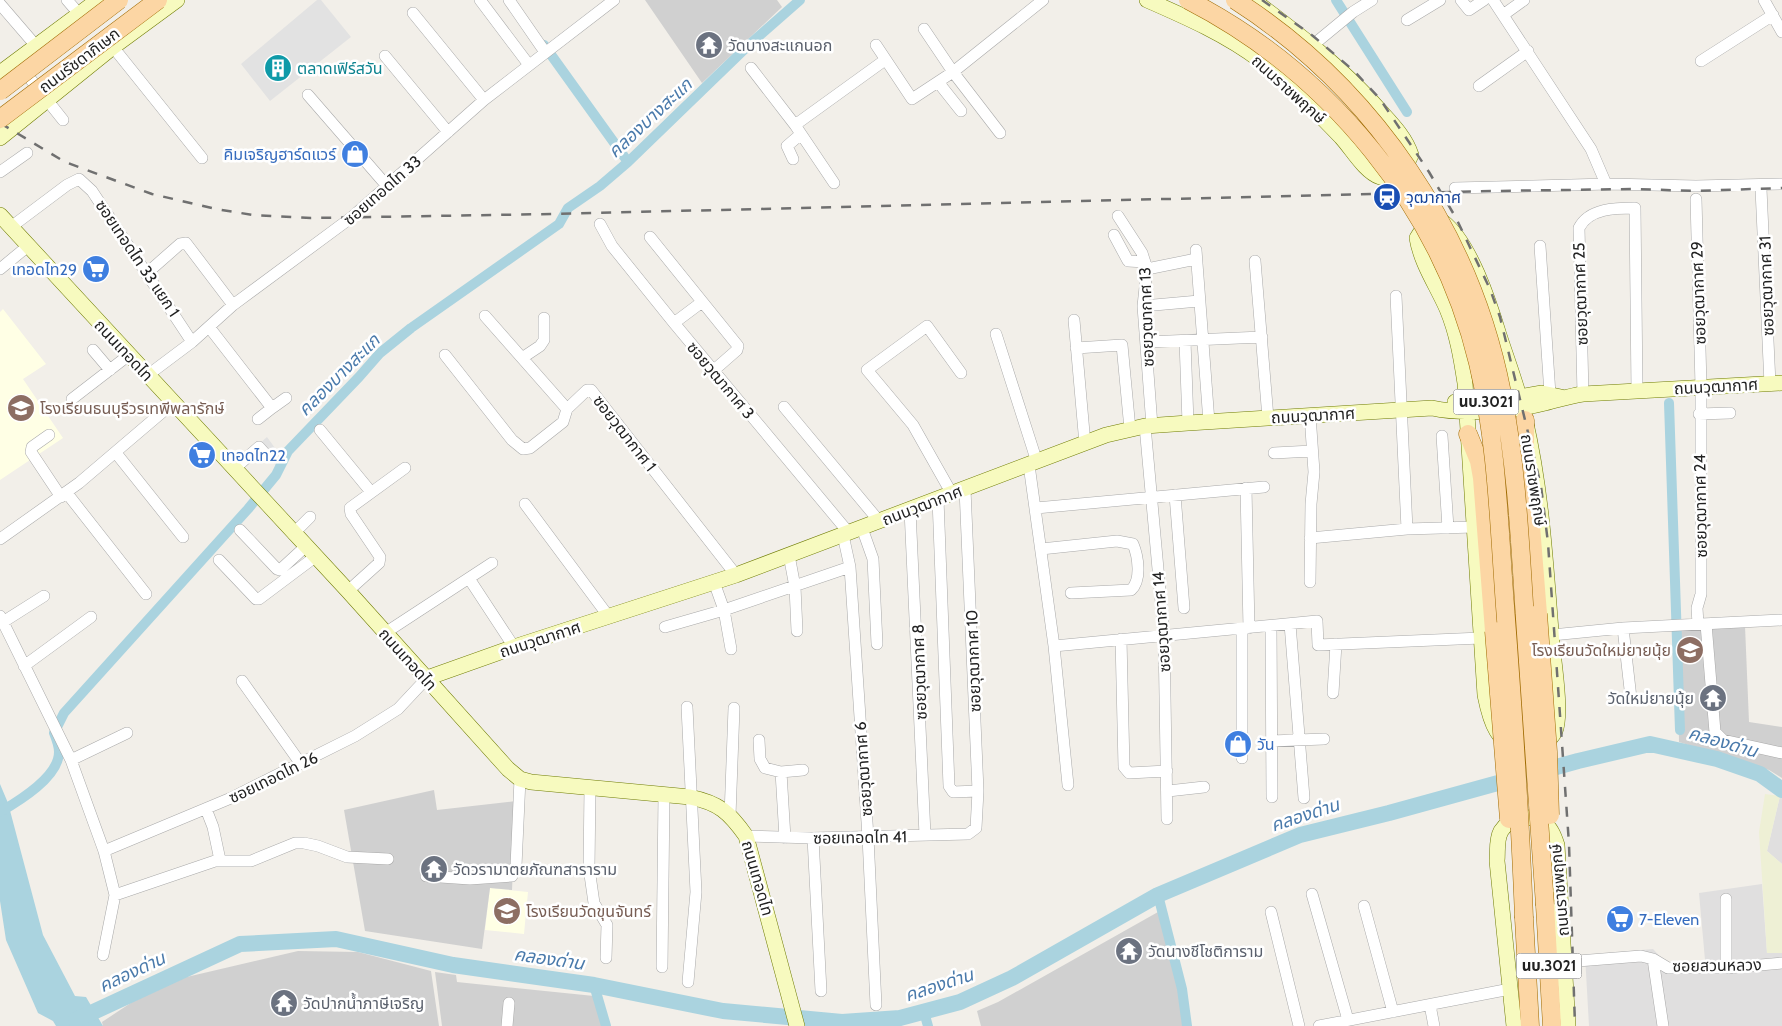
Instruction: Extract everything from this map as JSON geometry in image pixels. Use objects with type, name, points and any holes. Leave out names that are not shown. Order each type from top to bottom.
[{"type":"main road","points":[[0,73],[98,0]]},
{"type":"main road","name":"ถนนรัชดาภิเษก","points":[[0,91],[119,0]]},
{"type":"main road","name":"ถนนรัชดาภิเษก","points":[[0,119],[158,0]]},
{"type":"main road","points":[[0,138],[113,47],[177,0]]},
{"type":"main road","name":"ถนนราชพฤกษ์","points":[[1147,0],[1195,22],[1260,61],[1340,136],[1373,174],[1382,178],[1393,176],[1407,164],[1411,155],[1408,144],[1368,96],[1313,45],[1253,0]]},
{"type":"main road","name":"ถนนราชพฤกษ์","points":[[1188,0],[1225,19],[1273,52],[1317,90],[1357,131],[1393,178],[1424,228],[1448,276],[1468,324],[1486,400],[1496,479],[1519,801],[1530,1026]]},
{"type":"main road","name":"ถนนราชพฤกษ์","points":[[1235,0],[1281,33],[1310,58],[1379,126],[1402,157],[1439,221],[1468,278],[1485,321],[1502,392],[1515,476],[1552,1026]]},
{"type":"main road","name":"ถนนเทอดไท","points":[[0,215],[293,534],[348,591],[508,769],[520,779],[531,782],[690,797],[710,801],[730,816],[746,836],[798,1026]]},
{"type":"main road","name":"ถนนราชพฤกษ์","points":[[1443,222],[1454,231],[1459,240],[1491,307],[1522,408],[1539,505],[1550,604],[1558,712],[1556,730],[1549,740],[1541,745],[1529,748],[1516,747],[1504,742],[1490,719],[1488,634],[1474,526],[1465,384],[1459,344],[1447,310],[1419,249],[1417,238],[1424,227],[1432,223],[1443,222]]},
{"type":"main road","points":[[1511,377],[1549,397],[1534,410],[1522,408],[1549,779],[1550,841],[1545,906]]},
{"type":"main road","name":"ถนนวุฒากาศ","points":[[427,678],[514,647],[736,575],[1085,444],[1142,427],[1441,407],[1522,408],[1549,397],[1700,386],[1776,383]]},
{"type":"main road","points":[[1465,384],[1462,391],[1441,407],[1454,416],[1468,434],[1479,461],[1482,478],[1488,634],[1508,808],[1524,918]]},
{"type":"main road","name":"ถนนราชพฤกษ์","points":[[1514,1026],[1498,861],[1498,841],[1502,830],[1513,821],[1522,818],[1537,819],[1553,832],[1557,845],[1561,886],[1568,1026]]},
{"type":"street","points":[[67,0],[80,14]]},
{"type":"street","points":[[480,0],[529,64]]},
{"type":"street","points":[[509,0],[548,50]]},
{"type":"street","name":"ซอยเทอดไท 33","points":[[148,375],[192,342],[233,305],[352,217],[484,100],[614,0]]},
{"type":"street","points":[[876,45],[912,99],[953,72],[1043,0]]},
{"type":"street","points":[[1313,45],[1353,12],[1372,0]]},
{"type":"street","points":[[1407,20],[1440,0]]},
{"type":"street","points":[[1462,0],[1469,10],[1484,0]]},
{"type":"street","points":[[1493,0],[1590,149],[1606,184]]},
{"type":"street","points":[[1503,15],[1524,0]]},
{"type":"street","points":[[1764,0],[1782,32]]},
{"type":"street","points":[[0,4],[36,47]]},
{"type":"street","points":[[413,13],[484,100]]},
{"type":"street","points":[[1701,61],[1773,15]]},
{"type":"street","points":[[924,29],[953,72],[1000,134]]},
{"type":"street","points":[[113,47],[202,158]]},
{"type":"street","points":[[1479,86],[1528,52]]},
{"type":"street","points":[[384,56],[448,132]]},
{"type":"street","points":[[22,57],[28,76],[62,120]]},
{"type":"street","points":[[793,158],[787,146],[798,129],[885,60]]},
{"type":"street","points":[[751,68],[798,129],[834,183]]},
{"type":"street","points":[[938,82],[961,111]]},
{"type":"street","points":[[308,95],[387,186]]},
{"type":"street","points":[[0,172],[27,153]]},
{"type":"street","name":"ซอยเทอดไท 33 แยก 1","points":[[11,227],[67,185],[79,179],[92,191],[129,244],[146,274],[181,322],[192,342]]},
{"type":"street","points":[[1455,188],[1606,184],[1696,186],[1782,184]]},
{"type":"street","name":"ซอยวุฒากาศ 31","points":[[1761,189],[1776,383]]},
{"type":"street","name":"ซอยวุฒากาศ 29","points":[[1696,199],[1700,386]]},
{"type":"street","name":"ซอยวุฒากาศ 25","points":[[1583,394],[1578,228],[1581,222],[1610,208],[1635,208],[1637,390]]},
{"type":"street","name":"ซอยวุฒากาศ 13","points":[[1118,216],[1142,253],[1146,266],[1144,306],[1147,342],[1142,427]]},
{"type":"street","name":"ซอยวุฒากาศ 3","points":[[600,224],[607,240],[713,371],[851,532]]},
{"type":"street","points":[[1114,235],[1128,261],[1146,266],[1196,254],[1209,422]]},
{"type":"street","points":[[650,237],[738,348],[713,371]]},
{"type":"street","points":[[146,274],[180,244],[186,243],[233,305]]},
{"type":"street","points":[[0,269],[28,246]]},
{"type":"street","points":[[1540,246],[1549,397]]},
{"type":"street","points":[[1255,261],[1268,418]]},
{"type":"street","points":[[1396,296],[1407,529]]},
{"type":"street","points":[[1144,306],[1199,301]]},
{"type":"street","points":[[674,323],[702,302]]},
{"type":"street","name":"ซอยวุฒากาศ 1","points":[[485,316],[567,409],[587,390],[591,390],[736,575]]},
{"type":"street","points":[[522,358],[540,346],[544,340],[544,318]]},
{"type":"street","points":[[1074,320],[1085,444]]},
{"type":"street","points":[[961,373],[927,326],[867,370],[912,426],[952,494],[949,786],[953,792],[978,791]]},
{"type":"street","points":[[209,327],[272,408]]},
{"type":"street","points":[[996,334],[1033,464],[1036,508],[1054,646],[1068,785]]},
{"type":"street","points":[[1147,342],[1262,337]]},
{"type":"street","points":[[1185,341],[1188,423]]},
{"type":"street","points":[[1076,348],[1122,345],[1142,427]]},
{"type":"street","points":[[93,350],[110,370]]},
{"type":"street","points":[[72,399],[129,355]]},
{"type":"street","points":[[446,355],[512,440],[523,450],[530,448],[562,422],[567,409]]},
{"type":"street","name":"ซอยวุฒากาศ 24","points":[[1700,386],[1701,594],[1697,608],[1702,624],[1715,732],[1723,740],[1782,753]]},
{"type":"street","points":[[258,419],[286,398]]},
{"type":"street","points":[[0,539],[64,494],[116,453],[173,403]]},
{"type":"street","points":[[784,407],[879,522]]},
{"type":"street","points":[[1699,414],[1730,413]]},
{"type":"street","points":[[1310,415],[1314,472],[1310,538],[1310,582]]},
{"type":"street","name":"ซอยวุฒากาศ 14","points":[[1142,427],[1151,497],[1164,635],[1167,818]]},
{"type":"street","points":[[320,430],[371,492]]},
{"type":"street","points":[[49,435],[32,447],[31,452],[146,594]]},
{"type":"street","points":[[1442,436],[1448,528]]},
{"type":"street","points":[[234,469],[259,447],[268,457]]},
{"type":"street","points":[[1274,453],[1312,451]]},
{"type":"street","points":[[116,453],[183,537]]},
{"type":"street","points":[[348,591],[379,563],[378,554],[349,510],[405,468]]},
{"type":"street","points":[[1036,508],[1264,487]]},
{"type":"street","points":[[1242,758],[1246,629],[1246,488]]},
{"type":"street","name":"ซอยวุฒากาศ 10","points":[[952,494],[978,791],[976,828],[974,832]]},
{"type":"street","points":[[1175,495],[1184,608]]},
{"type":"street","points":[[525,504],[610,617]]},
{"type":"street","name":"ซอยวุฒากาศ 8","points":[[910,510],[925,835]]},
{"type":"street","points":[[293,534],[310,517]]},
{"type":"street","points":[[1310,538],[1407,529],[1474,526]]},
{"type":"street","points":[[240,530],[280,570],[310,552]]},
{"type":"street","points":[[851,532],[873,559],[878,644]]},
{"type":"street","name":"ซอยวุฒากาศ 6","points":[[851,532],[850,567],[868,836],[876,1005]]},
{"type":"street","points":[[1041,549],[1117,541],[1133,544],[1138,576],[1136,584],[1131,590],[1071,593]]},
{"type":"street","points":[[219,560],[258,599],[310,552]]},
{"type":"street","points":[[789,555],[795,587],[797,631]]},
{"type":"street","points":[[385,633],[492,563]]},
{"type":"street","points":[[665,627],[795,587],[850,567]]},
{"type":"street","points":[[472,582],[514,647]]},
{"type":"street","points":[[714,582],[724,610],[731,649]]},
{"type":"street","points":[[44,596],[2,619],[71,760],[104,851],[115,895],[103,955]]},
{"type":"street","points":[[24,666],[91,617]]},
{"type":"street","points":[[1552,635],[1623,628],[1782,620]]},
{"type":"street","points":[[1054,646],[1317,621],[1318,645],[1488,634]]},
{"type":"street","points":[[1290,624],[1304,798]]},
{"type":"street","points":[[1271,626],[1272,797]]},
{"type":"street","points":[[1623,628],[1630,698]]},
{"type":"street","points":[[1121,639],[1124,767],[1129,773],[1167,771]]},
{"type":"street","points":[[1333,694],[1336,644]]},
{"type":"street","name":"ซอยเทอดไท 26","points":[[104,851],[206,809],[301,764],[376,725],[398,709],[427,678]]},
{"type":"street","points":[[242,681],[301,764]]},
{"type":"street","points":[[687,708],[696,892],[688,982]]},
{"type":"street","points":[[730,816],[734,708]]},
{"type":"street","points":[[71,760],[127,733]]},
{"type":"street","points":[[1271,741],[1324,739]]},
{"type":"street","points":[[760,740],[761,764],[765,768],[781,772],[802,770]]},
{"type":"street","points":[[781,772],[786,838]]},
{"type":"street","points":[[426,876],[470,879],[512,876],[516,866],[520,779]]},
{"type":"street","points":[[1168,790],[1204,787]]},
{"type":"street","points":[[590,788],[589,868],[594,903],[607,925],[606,958]]},
{"type":"street","points":[[662,967],[664,795]]},
{"type":"street","points":[[206,809],[213,828],[220,860]]},
{"type":"street","name":"ซอยเทอดไท 41","points":[[746,836],[813,838],[968,834],[974,832]]},
{"type":"street","points":[[813,838],[821,991]]},
{"type":"street","points":[[115,895],[220,860],[242,862],[283,847],[304,842],[346,857],[388,859]]},
{"type":"street","points":[[1312,894],[1348,1020]]},
{"type":"street","points":[[1726,898],[1726,968]]},
{"type":"street","points":[[1364,906],[1393,1012]]},
{"type":"street","points":[[1271,912],[1298,1026]]},
{"type":"street","name":"ซอยสวนหลวง","points":[[1565,962],[1641,956],[1653,959],[1668,968],[1726,968],[1782,963]]},
{"type":"street","points":[[1653,959],[1663,1026]]},
{"type":"street","points":[[1320,1026],[1510,989]]},
{"type":"street","points":[[507,1026],[509,1003]]},
{"type":"street","points":[[1430,1005],[1434,1026]]},
{"type":"shaded area","points":[[317,0],[321,0],[351,37],[270,101],[241,64]]},
{"type":"shaded area","name":"วัดบางสะแกนอก","points":[[645,0],[777,0],[782,7],[702,83]]},
{"type":"shaded area","name":"โรงเรียนธนบุรีวรเทพีพลารักษ์","points":[[3,309],[46,364],[23,379],[63,438],[0,480],[0,312]]},
{"type":"shaded area","points":[[267,437],[280,455],[276,466],[260,443]]},
{"type":"shaded area","name":"วัดใหม่ยายนุ้ย","points":[[1677,626],[1745,626],[1749,722],[1782,727],[1782,778],[1769,770],[1679,742]]},
{"type":"shaded area","name":"วัดวรามาตยภัณฑสาราราม","points":[[434,790],[437,810],[516,801],[512,890],[490,888],[482,949],[365,931],[344,810]]},
{"type":"shaded area","points":[[1765,794],[1780,796],[1767,851],[1782,864],[1782,953],[1767,953],[1759,832]]},
{"type":"shaded area","points":[[1780,796],[1782,798],[1782,864],[1767,851]]},
{"type":"shaded area","points":[[1762,884],[1767,953],[1782,953],[1782,1026],[1589,1026],[1585,955],[1653,949],[1666,963],[1705,960],[1699,893]]},
{"type":"shaded area","name":"โรงเรียนวัดขุนจันทร์","points":[[490,888],[528,892],[524,934],[485,930]]},
{"type":"shaded area","name":"วัดนางชีโชติการาม","points":[[1158,912],[1178,989],[1183,1026],[981,1026],[977,1011],[998,1002]]},
{"type":"shaded area","name":"วัดปากน้ำภาษีเจริญ","points":[[298,951],[358,952],[431,971],[439,1026],[103,1026],[102,1022],[161,983]]},
{"type":"shaded area","points":[[435,972],[456,975],[457,982],[594,996],[603,1026],[442,1026]]},
{"type":"water","points":[[0,784],[8,803],[43,935],[75,996],[86,997],[103,1026],[56,1026],[53,1021],[38,1013],[6,940],[0,901]]},
{"type":"waterway","name":"คลองบางสะแก","points":[[0,812],[37,787],[52,770],[59,752],[54,733],[64,713],[248,509],[276,475],[288,451],[380,353],[411,328],[559,224],[568,208],[600,186],[628,162],[750,44],[800,0]]},
{"type":"waterway","points":[[1336,0],[1407,112]]},
{"type":"waterway","points":[[544,45],[628,162]]},
{"type":"waterway","points":[[1669,403],[1680,730]]},
{"type":"waterway","name":"คลองด่าน","points":[[76,1020],[240,944],[336,939],[453,965],[594,985],[723,1011],[842,1022],[900,1018],[960,1002],[1012,978],[1158,895],[1300,835],[1389,813],[1578,761],[1650,744],[1717,759],[1760,774],[1782,790]]},
{"type":"waterway","points":[[1158,895],[1182,989],[1187,1026]]},
{"type":"waterway","points":[[594,985],[606,1026]]},
{"type":"waterway","points":[[924,1012],[928,1026]]},
{"type":"railway","points":[[1262,0],[1313,36],[1354,71],[1380,99],[1429,172],[1456,218],[1490,289],[1500,317],[1541,486],[1548,543],[1569,844],[1575,1026]]},
{"type":"railway","points":[[0,123],[65,162],[152,194],[216,209],[253,215],[311,218],[553,214],[1493,191],[1635,189],[1695,191],[1782,188]]},
{"type":"place","name":"วัดบางสะแกนอก","points":[[709,45]]},
{"type":"place","name":"ตลาดเฟิร์สวัน","points":[[278,68]]},
{"type":"place","name":"คิมเจริญฮาร์ดแวร์","points":[[355,154]]},
{"type":"place","name":"วุฒากาศ","points":[[1387,197]]},
{"type":"place","name":"เทอดไท29","points":[[96,269]]},
{"type":"place","name":"โรงเรียนธนบุรีวรเทพีพลารักษ์","points":[[21,408]]},
{"type":"place","name":"เทอดไท22","points":[[202,455]]},
{"type":"place","name":"โรงเรียนวัดใหม่ยายนุ้ย","points":[[1690,650]]},
{"type":"place","name":"วัดใหม่ยายนุ้ย","points":[[1713,698]]},
{"type":"place","name":"วัน","points":[[1238,744]]},
{"type":"place","name":"วัดวรามาตยภัณฑสาราราม","points":[[434,869]]},
{"type":"place","name":"โรงเรียนวัดขุนจันทร์","points":[[507,911]]},
{"type":"place","name":"7-Eleven","points":[[1620,919]]},
{"type":"place","name":"วัดนางชีโชติการาม","points":[[1129,951]]},
{"type":"place","name":"วัดปากน้ำภาษีเจริญ","points":[[284,1003]]}]
